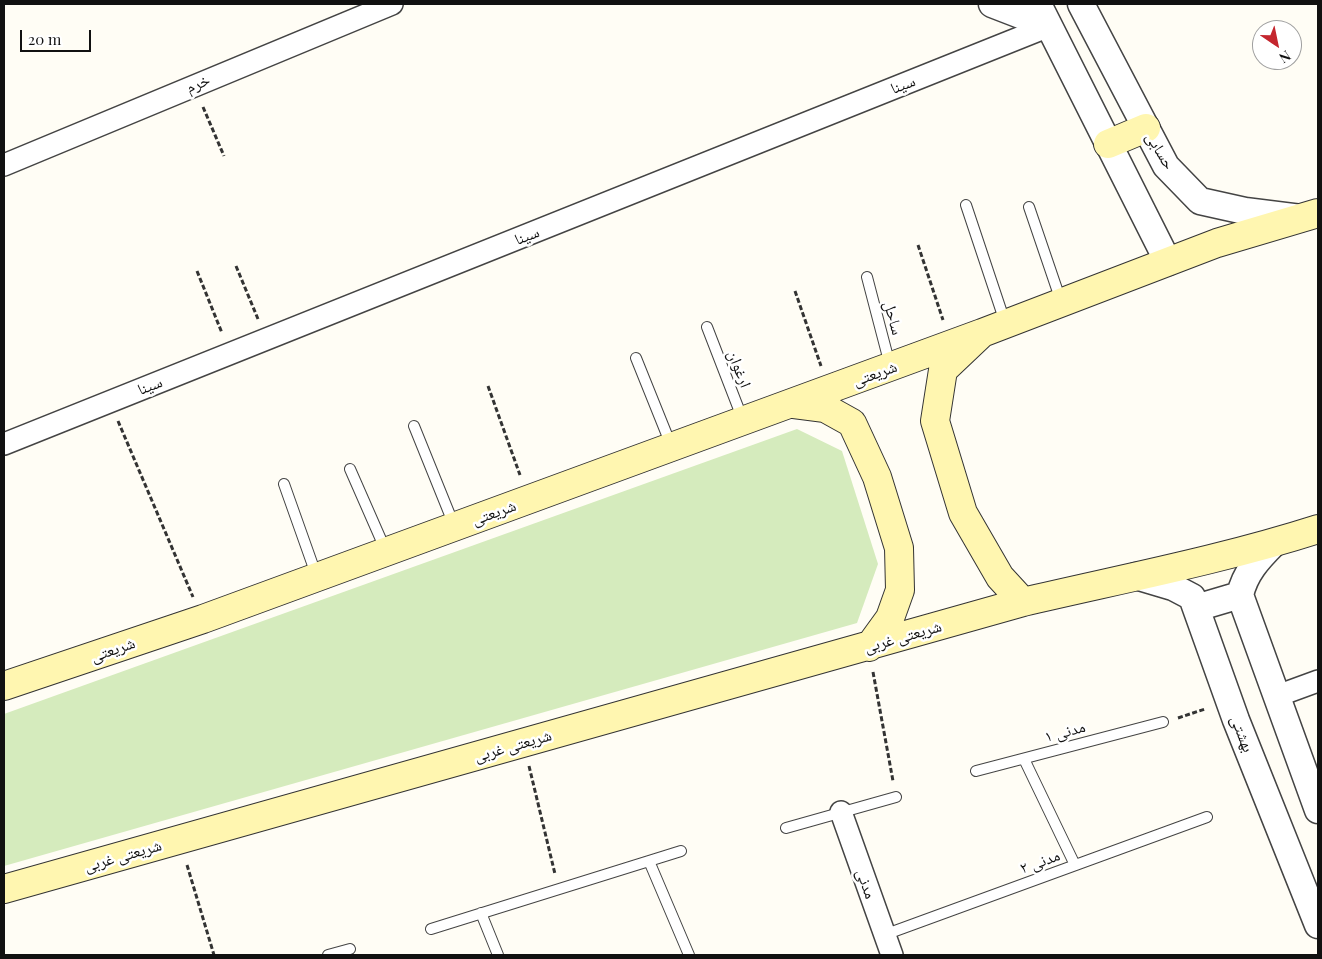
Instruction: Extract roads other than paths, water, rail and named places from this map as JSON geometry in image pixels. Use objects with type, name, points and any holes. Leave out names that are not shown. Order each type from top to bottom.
[{"type":"main road","points":[[1108,144],[1146,128]]},
{"type":"main road","name":"شریعتی","points":[[4,686],[203,619],[317,578],[794,404],[1217,244],[1310,216]]},
{"type":"main road","points":[[994,329],[943,370],[935,421],[964,513],[1000,577],[1022,602]]},
{"type":"main road","points":[[794,404],[825,408],[852,423],[877,477],[899,548],[900,590],[890,618],[869,647]]},
{"type":"main road","name":"شریعتی غربی","points":[[4,889],[869,647],[1022,602],[1274,543],[1318,529]]},
{"type":"street","name":"خرم","points":[[4,165],[392,4]]},
{"type":"street","points":[[992,4],[1044,15],[1168,262]]},
{"type":"street","name":"حسابی","points":[[1081,4],[1166,166],[1200,201],[1245,211],[1310,216]]},
{"type":"street","name":"سینا","points":[[4,444],[231,354],[1044,15]]},
{"type":"street","points":[[1274,543],[1256,560],[1244,580],[1240,596],[1318,810]]},
{"type":"street","name":"بهشتی","points":[[1136,576],[1173,587],[1192,597],[1230,702],[1318,925]]},
{"type":"street","points":[[1196,608],[1240,596]]},
{"type":"street","points":[[1277,696],[1318,681]]},
{"type":"street","name":"مدنی","points":[[841,812],[892,955]]},
{"type":"lane","points":[[966,205],[994,329]]},
{"type":"lane","points":[[1029,207],[1062,303]]},
{"type":"lane","name":"ساحل","points":[[867,277],[891,368]]},
{"type":"lane","name":"ارغوان","points":[[707,327],[744,422]]},
{"type":"lane","points":[[636,358],[672,448]]},
{"type":"lane","points":[[414,426],[454,528]]},
{"type":"lane","points":[[350,469],[386,552]]},
{"type":"lane","points":[[284,484],[317,578]]},
{"type":"lane","name":"مدنی ۱","points":[[976,771],[1163,722]]},
{"type":"lane","points":[[1024,758],[1075,865]]},
{"type":"lane","points":[[786,828],[896,797]]},
{"type":"lane","name":"مدنی ۲","points":[[884,935],[1207,817]]},
{"type":"lane","points":[[431,928],[681,851]]},
{"type":"lane","points":[[649,861],[689,955]]},
{"type":"lane","points":[[481,913],[498,955]]},
{"type":"lane","points":[[328,955],[350,949]]}]
